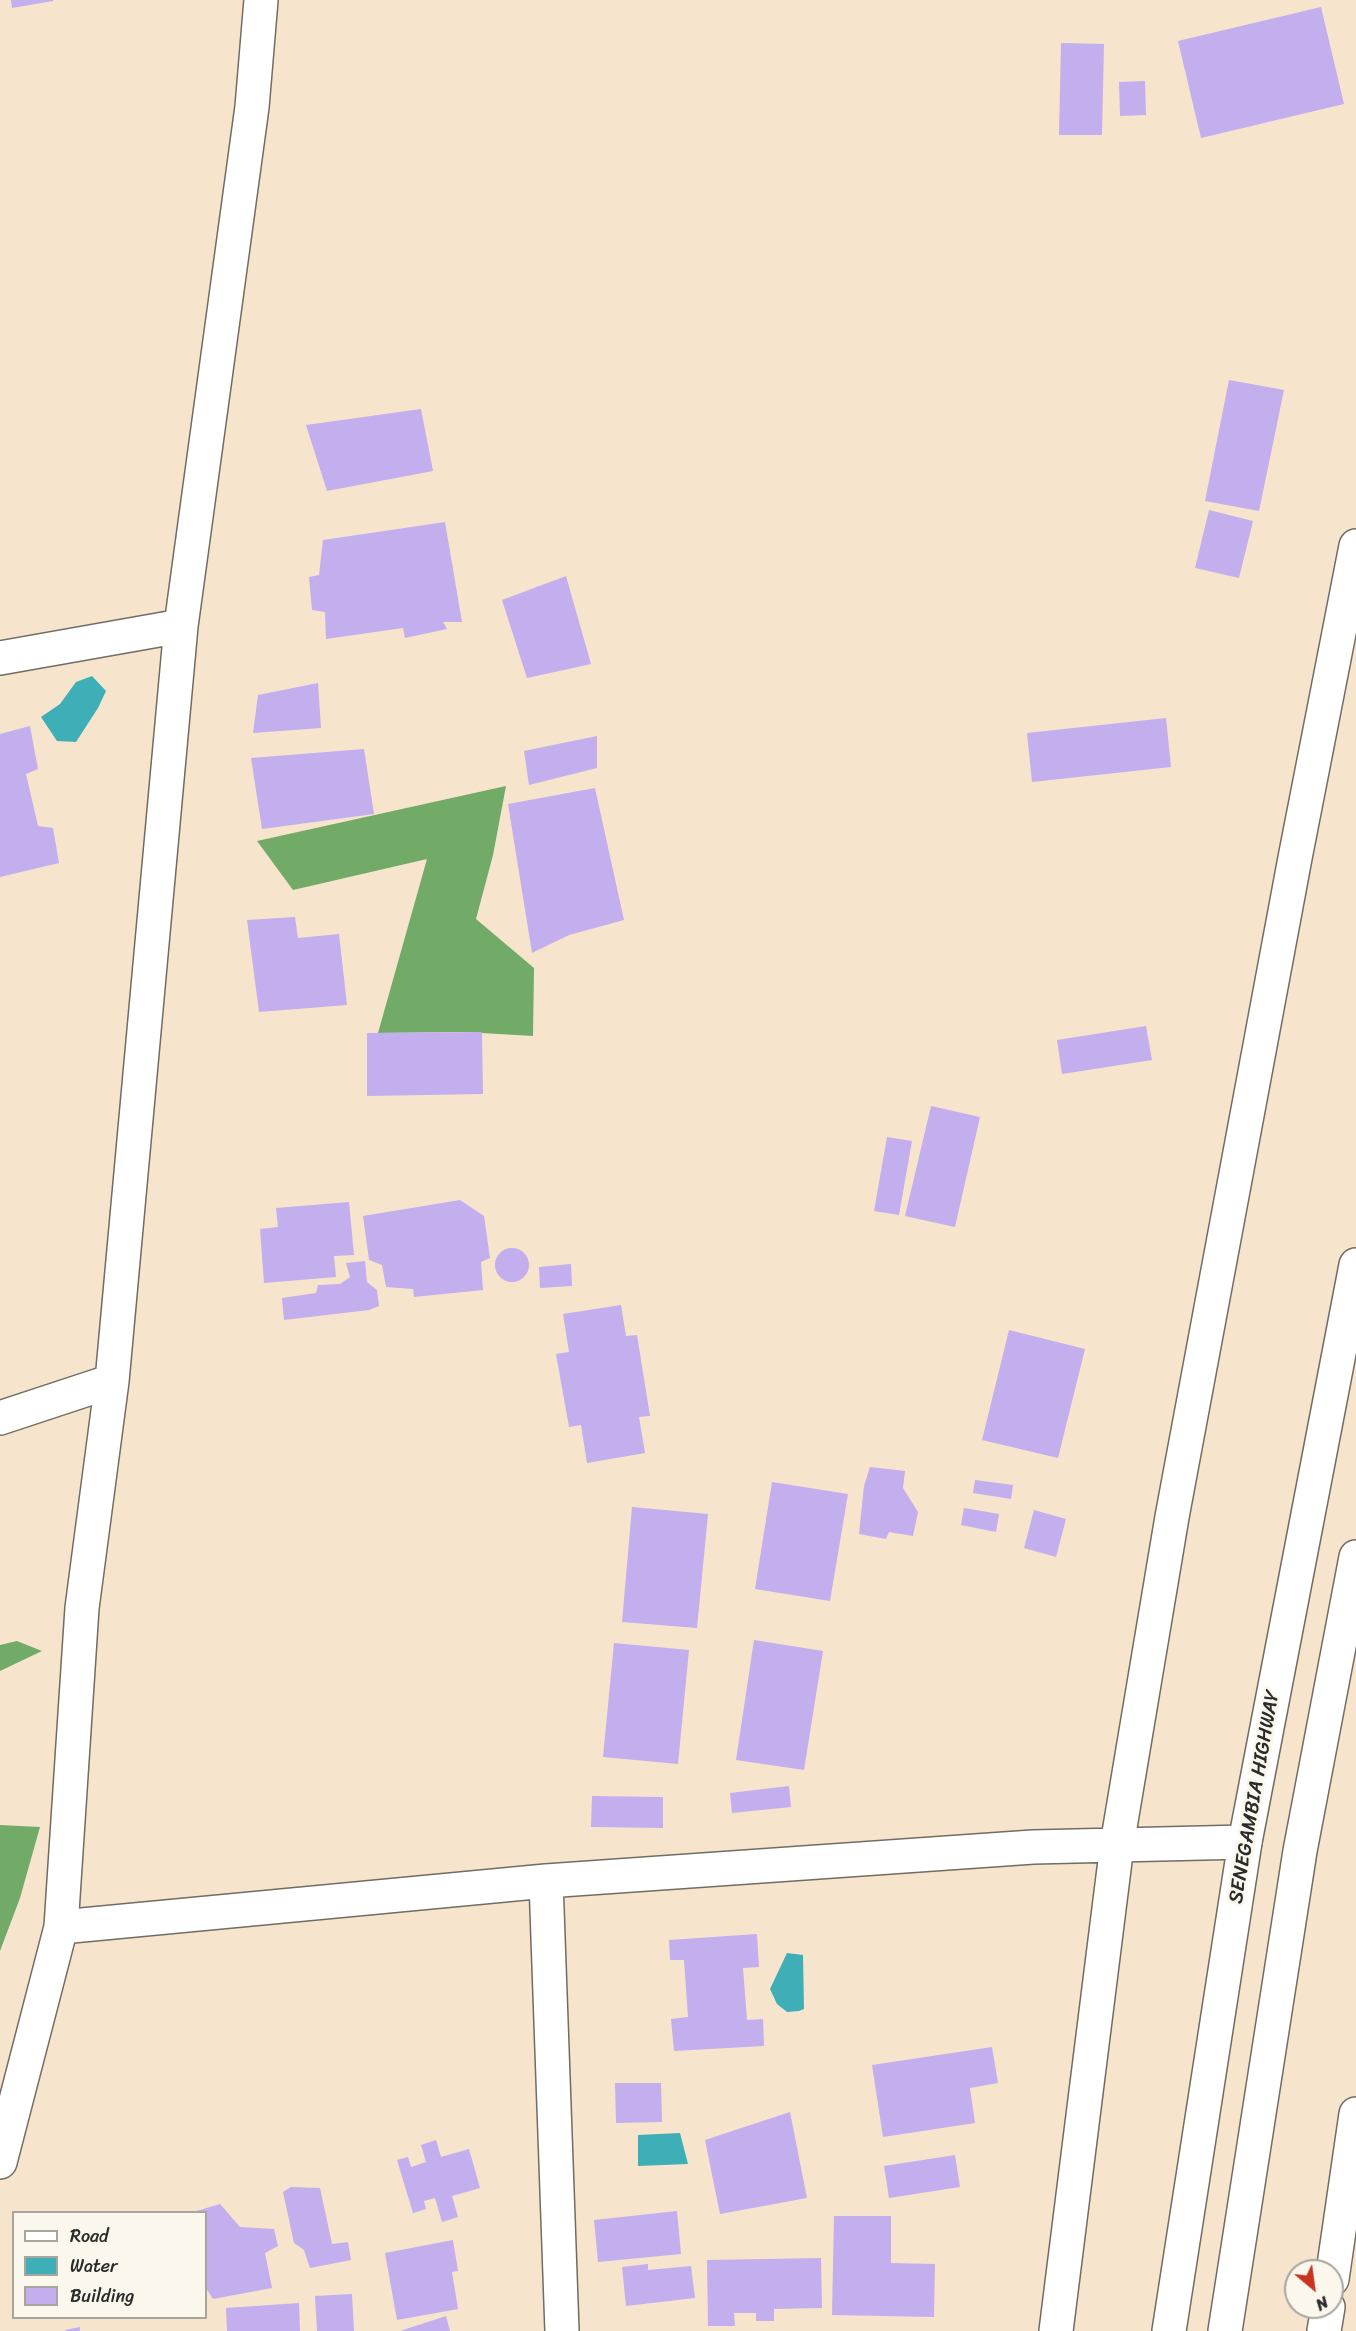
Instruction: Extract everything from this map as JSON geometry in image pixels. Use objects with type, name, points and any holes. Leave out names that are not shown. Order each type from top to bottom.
[{"type":"street","points":[[0,2162],[61,1928],[82,1608],[112,1381],[181,626],[252,106],[261,0]]},
{"type":"street","points":[[1056,2331],[1116,1845],[1172,1517],[1295,858],[1356,546]]},
{"type":"street","points":[[0,658],[181,626]]},
{"type":"street","name":"SENEGAMBIA HIGHWAY","points":[[1169,2331],[1245,1842],[1356,1265]]},
{"type":"street","points":[[0,1418],[112,1381]]},
{"type":"street","points":[[1225,2331],[1300,1851],[1356,1557]]},
{"type":"street","points":[[61,1928],[546,1881],[1033,1846],[1245,1842]]},
{"type":"street","points":[[546,1881],[562,2331]]},
{"type":"street","points":[[1335,2259],[1356,2114]]},
{"type":"green space","points":[[506,786],[493,855],[476,919],[534,968],[533,1036],[465,1032],[378,1033],[427,859],[293,890],[257,841]]},
{"type":"green space","points":[[17,1641],[42,1651],[0,1671],[0,1645]]},
{"type":"green space","points":[[0,1825],[40,1827],[20,1898],[0,1951]]},
{"type":"water","points":[[92,676],[106,691],[98,708],[76,742],[57,741],[41,717],[60,704],[76,682]]},
{"type":"water","points":[[787,1953],[803,1955],[804,2009],[799,2011],[787,2012],[777,2004],[770,1989]]},
{"type":"water","points":[[680,2133],[688,2164],[638,2166],[638,2135]]},
{"type":"building","points":[[11,0],[53,0],[53,1],[12,8]]},
{"type":"building","points":[[1321,7],[1344,104],[1201,138],[1178,41]]},
{"type":"building","points":[[1061,43],[1104,44],[1102,135],[1059,135]]},
{"type":"building","points":[[1145,81],[1146,115],[1120,116],[1119,82]]},
{"type":"building","points":[[1229,380],[1284,390],[1259,511],[1205,501]]},
{"type":"building","points":[[421,409],[433,471],[327,491],[306,425]]},
{"type":"building","points":[[1209,510],[1253,521],[1239,578],[1195,568]]},
{"type":"building","points":[[445,522],[462,622],[443,622],[447,629],[405,638],[403,628],[326,639],[325,612],[312,610],[309,577],[319,575],[323,540]]},
{"type":"building","points":[[566,576],[591,664],[527,678],[502,600]]},
{"type":"building","points":[[318,683],[321,728],[253,733],[258,695]]},
{"type":"building","points":[[1166,718],[1171,767],[1032,782],[1027,733]]},
{"type":"building","points":[[30,726],[38,769],[26,774],[38,826],[53,828],[59,863],[0,877],[0,734]]},
{"type":"building","points":[[597,736],[597,768],[529,785],[524,751]]},
{"type":"building","points":[[364,749],[374,814],[262,829],[251,758]]},
{"type":"building","points":[[595,788],[624,920],[569,935],[532,953],[508,804]]},
{"type":"building","points":[[295,917],[298,938],[339,934],[347,1005],[259,1012],[247,920]]},
{"type":"building","points":[[1146,1026],[1152,1060],[1062,1074],[1057,1040]]},
{"type":"building","points":[[482,1032],[483,1094],[367,1096],[367,1033]]},
{"type":"building","points":[[931,1106],[980,1117],[955,1227],[905,1216]]},
{"type":"building","points":[[887,1137],[912,1141],[899,1215],[874,1211]]},
{"type":"building","points":[[460,1200],[484,1216],[490,1258],[481,1262],[483,1290],[414,1297],[413,1289],[386,1287],[382,1265],[369,1260],[363,1216]]},
{"type":"building","points":[[349,1202],[354,1255],[334,1256],[336,1277],[264,1283],[260,1229],[278,1227],[276,1208]]},
{"type":"building","points":[[512,1248],[524,1253],[529,1265],[524,1277],[512,1282],[500,1277],[495,1265],[500,1253]]},
{"type":"building","points":[[365,1261],[367,1282],[377,1290],[379,1306],[369,1310],[284,1320],[282,1298],[316,1293],[318,1285],[340,1284],[350,1277],[346,1263]]},
{"type":"building","points":[[571,1264],[572,1286],[540,1288],[539,1267]]},
{"type":"building","points":[[621,1305],[626,1336],[637,1335],[650,1416],[639,1417],[645,1453],[587,1463],[581,1425],[569,1427],[556,1354],[569,1352],[563,1314]]},
{"type":"building","points":[[1009,1330],[1085,1349],[1058,1458],[982,1440]]},
{"type":"building","points":[[870,1467],[905,1471],[903,1488],[918,1512],[913,1536],[889,1532],[886,1539],[859,1534],[864,1486]]},
{"type":"building","points":[[975,1480],[1013,1485],[1011,1499],[973,1493]]},
{"type":"building","points":[[772,1482],[848,1494],[830,1601],[755,1589]]},
{"type":"building","points":[[632,1507],[708,1514],[697,1628],[622,1622]]},
{"type":"building","points":[[964,1508],[999,1514],[996,1532],[961,1525]]},
{"type":"building","points":[[1034,1510],[1066,1519],[1056,1557],[1024,1548]]},
{"type":"building","points":[[754,1640],[823,1651],[804,1770],[736,1760]]},
{"type":"building","points":[[614,1643],[689,1650],[678,1764],[603,1757]]},
{"type":"building","points":[[789,1786],[791,1807],[732,1813],[730,1793]]},
{"type":"building","points":[[592,1796],[663,1797],[663,1828],[591,1827]]},
{"type":"building","points":[[757,1934],[759,1967],[743,1968],[747,2020],[763,2019],[764,2046],[674,2051],[671,2019],[688,2017],[684,1960],[670,1960],[669,1940]]},
{"type":"building","points":[[992,2047],[998,2083],[970,2088],[975,2123],[883,2137],[872,2065]]},
{"type":"building","points":[[615,2083],[661,2083],[662,2122],[616,2123]]},
{"type":"building","points":[[790,2112],[807,2198],[720,2214],[705,2140]]},
{"type":"building","points":[[436,2140],[441,2157],[469,2149],[480,2188],[452,2196],[458,2217],[442,2222],[435,2198],[424,2201],[426,2209],[413,2213],[397,2160],[408,2157],[411,2167],[426,2162],[421,2145]]},
{"type":"building","points":[[955,2155],[960,2187],[889,2198],[884,2166]]},
{"type":"building","points":[[291,2187],[320,2188],[332,2244],[348,2242],[351,2260],[310,2268],[304,2250],[294,2243],[283,2192]]},
{"type":"building","points":[[220,2204],[240,2227],[274,2229],[278,2246],[265,2253],[272,2288],[213,2299],[207,2290],[207,2211],[196,2211]]},
{"type":"building","points":[[677,2211],[681,2254],[598,2262],[594,2220]]},
{"type":"building","points":[[834,2216],[891,2216],[891,2263],[935,2264],[934,2317],[832,2315]]},
{"type":"building","points":[[453,2240],[458,2271],[452,2272],[458,2309],[397,2320],[385,2253]]},
{"type":"building","points":[[821,2258],[822,2308],[774,2309],[774,2321],[756,2321],[756,2313],[734,2313],[735,2326],[708,2326],[707,2260]]},
{"type":"building","points":[[648,2264],[648,2270],[691,2266],[695,2298],[626,2306],[622,2267]]},
{"type":"building","points":[[352,2294],[354,2331],[317,2331],[315,2296]]},
{"type":"building","points":[[299,2303],[300,2331],[227,2331],[226,2308]]},
{"type":"building","points":[[446,2316],[450,2331],[400,2331]]},
{"type":"building","points":[[80,2327],[80,2331],[65,2330]]}]
